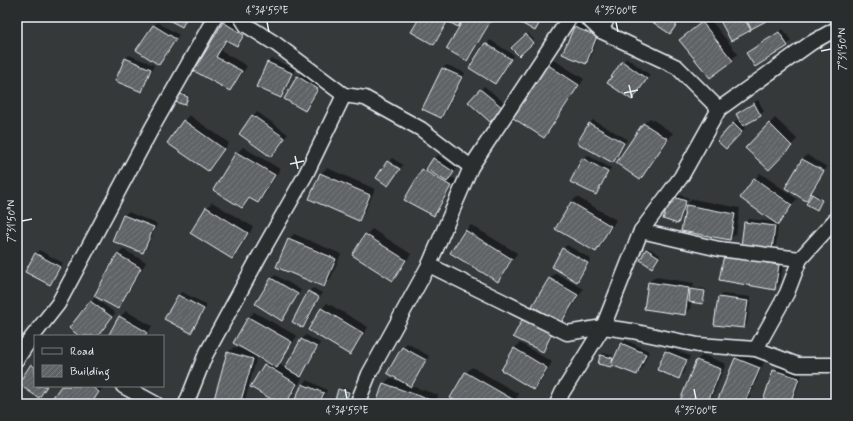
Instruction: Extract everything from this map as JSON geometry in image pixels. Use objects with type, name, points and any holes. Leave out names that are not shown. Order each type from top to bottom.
[{"type":"street","points":[[37,335],[58,304],[152,128],[215,17]]},
{"type":"street","points":[[241,17],[246,25],[276,44],[344,95],[365,98],[421,129],[471,167]]},
{"type":"street","points":[[358,404],[369,374],[429,265],[471,167],[570,17]]},
{"type":"street","points":[[586,17],[601,31],[677,66],[719,109]]},
{"type":"street","points":[[601,31],[608,17]]},
{"type":"street","points":[[557,404],[562,393],[603,327],[641,231],[681,177],[719,109],[811,43],[836,29]]},
{"type":"street","points":[[186,404],[206,356],[260,255],[306,174],[344,95]]},
{"type":"street","points":[[756,349],[786,293],[800,259],[836,219]]},
{"type":"street","points":[[641,231],[719,249],[800,259]]},
{"type":"street","points":[[429,265],[567,333],[603,327],[632,331],[698,345],[756,349],[798,365],[836,365]]},
{"type":"street","points":[[17,359],[32,342]]},
{"type":"street","points":[[125,387],[156,404]]},
{"type":"building","points":[[163,17],[187,17],[182,27]]},
{"type":"building","points":[[420,17],[450,17],[434,45],[411,32]]},
{"type":"building","points":[[451,17],[464,17],[458,27],[449,22]]},
{"type":"building","points":[[465,17],[489,17],[492,19],[467,61],[446,49]]},
{"type":"building","points":[[515,17],[543,17],[535,31],[514,19]]},
{"type":"building","points":[[645,17],[682,17],[670,34]]},
{"type":"building","points":[[718,17],[743,17],[751,30],[731,41]]},
{"type":"building","points":[[745,17],[764,17],[766,21],[751,29]]},
{"type":"building","points":[[223,22],[244,35],[237,46],[226,40],[216,57],[242,71],[230,91],[194,71]]},
{"type":"building","points":[[702,22],[733,61],[710,78],[679,40]]},
{"type":"building","points":[[153,25],[176,39],[159,65],[136,50]]},
{"type":"building","points":[[574,27],[597,36],[586,64],[562,54]]},
{"type":"building","points":[[779,32],[788,46],[755,67],[746,53]]},
{"type":"building","points":[[526,34],[533,43],[519,56],[511,48]]},
{"type":"building","points":[[485,43],[511,59],[495,84],[469,68]]},
{"type":"building","points":[[125,58],[151,69],[142,92],[115,81]]},
{"type":"building","points":[[622,61],[647,79],[632,100],[607,83]]},
{"type":"building","points":[[267,62],[292,73],[281,98],[256,87]]},
{"type":"building","points":[[545,63],[579,85],[544,138],[510,116]]},
{"type":"building","points":[[442,68],[462,77],[441,118],[422,109]]},
{"type":"building","points":[[297,76],[318,89],[305,111],[284,99]]},
{"type":"building","points":[[480,89],[503,108],[490,122],[468,102]]},
{"type":"building","points":[[178,93],[188,97],[185,105],[175,102]]},
{"type":"building","points":[[754,103],[761,116],[743,126],[736,114]]},
{"type":"building","points":[[252,115],[285,138],[271,157],[239,134]]},
{"type":"building","points":[[183,120],[224,149],[208,171],[167,143]]},
{"type":"building","points":[[589,123],[624,143],[613,163],[577,143]]},
{"type":"building","points":[[643,123],[668,139],[640,180],[616,163]]},
{"type":"building","points":[[733,123],[742,132],[726,149],[717,141]]},
{"type":"building","points":[[769,123],[792,146],[769,170],[745,148]]},
{"type":"building","points":[[236,152],[275,175],[258,203],[249,198],[242,208],[213,190]]},
{"type":"building","points":[[433,158],[454,172],[447,182],[426,169]]},
{"type":"building","points":[[582,158],[608,172],[596,195],[570,182]]},
{"type":"building","points":[[802,159],[824,171],[806,201],[785,188]]},
{"type":"building","points":[[387,161],[400,169],[388,186],[376,178]]},
{"type":"building","points":[[422,169],[451,186],[434,216],[404,200]]},
{"type":"building","points":[[320,173],[370,195],[359,221],[309,199]]},
{"type":"building","points":[[754,178],[792,205],[778,225],[740,198]]},
{"type":"building","points":[[812,194],[822,200],[817,210],[806,204]]},
{"type":"building","points":[[671,196],[686,201],[678,224],[663,219]]},
{"type":"building","points":[[571,202],[611,226],[596,252],[555,229]]},
{"type":"building","points":[[686,205],[735,214],[730,240],[681,231]]},
{"type":"building","points":[[206,207],[248,233],[232,259],[190,233]]},
{"type":"building","points":[[123,215],[154,227],[143,253],[112,241]]},
{"type":"building","points":[[744,222],[775,226],[772,250],[741,246]]},
{"type":"building","points":[[465,230],[512,259],[498,282],[450,253]]},
{"type":"building","points":[[365,234],[406,260],[393,281],[352,255]]},
{"type":"building","points":[[288,239],[336,259],[324,287],[276,267]]},
{"type":"building","points":[[562,248],[588,263],[577,282],[552,267]]},
{"type":"building","points":[[646,249],[659,257],[652,268],[640,260]]},
{"type":"building","points":[[35,253],[60,267],[50,285],[25,272]]},
{"type":"building","points":[[117,254],[141,268],[118,309],[94,296]]},
{"type":"building","points":[[724,255],[779,265],[775,290],[719,280]]},
{"type":"building","points":[[271,278],[298,294],[282,321],[255,304]]},
{"type":"building","points":[[549,278],[578,295],[561,323],[532,306]]},
{"type":"building","points":[[648,282],[689,288],[685,315],[644,309]]},
{"type":"building","points":[[690,289],[705,291],[703,304],[689,302]]},
{"type":"building","points":[[308,291],[319,297],[303,328],[292,322]]},
{"type":"building","points":[[178,295],[204,309],[191,333],[164,319]]},
{"type":"building","points":[[718,297],[748,301],[744,328],[714,325]]},
{"type":"building","points":[[90,301],[112,317],[99,335],[78,335],[69,328]]},
{"type":"building","points":[[321,308],[363,333],[350,355],[308,330]]},
{"type":"building","points":[[119,316],[147,332],[146,335],[109,335]]},
{"type":"building","points":[[524,316],[553,331],[543,352],[513,337]]},
{"type":"building","points":[[248,317],[292,342],[277,368],[233,343]]},
{"type":"building","points":[[301,339],[317,347],[301,377],[285,368]]},
{"type":"building","points":[[621,343],[646,354],[637,375],[611,365]]},
{"type":"building","points":[[402,347],[426,360],[411,387],[387,373]]},
{"type":"building","points":[[514,348],[547,368],[534,390],[501,370]]},
{"type":"building","points":[[665,351],[687,360],[679,379],[657,370]]},
{"type":"building","points":[[227,352],[253,359],[240,404],[230,404],[214,399]]},
{"type":"building","points":[[600,355],[613,358],[611,367],[598,364]]},
{"type":"building","points":[[735,358],[760,368],[744,404],[716,404]]},
{"type":"building","points":[[696,360],[721,369],[707,404],[679,403]]},
{"type":"building","points":[[31,364],[34,366],[34,387],[46,387],[39,398],[18,384]]},
{"type":"building","points":[[264,364],[297,384],[286,404],[280,404],[250,387]]},
{"type":"building","points":[[773,370],[799,378],[790,404],[771,404],[763,401]]},
{"type":"building","points":[[465,372],[514,400],[512,404],[461,404],[450,398]]},
{"type":"building","points":[[383,383],[433,401],[432,404],[376,404]]},
{"type":"building","points":[[302,384],[324,393],[319,404],[293,404]]},
{"type":"building","points":[[60,387],[92,387],[99,392],[91,404],[48,404]]},
{"type":"building","points":[[338,389],[349,392],[346,403],[335,400]]}]
